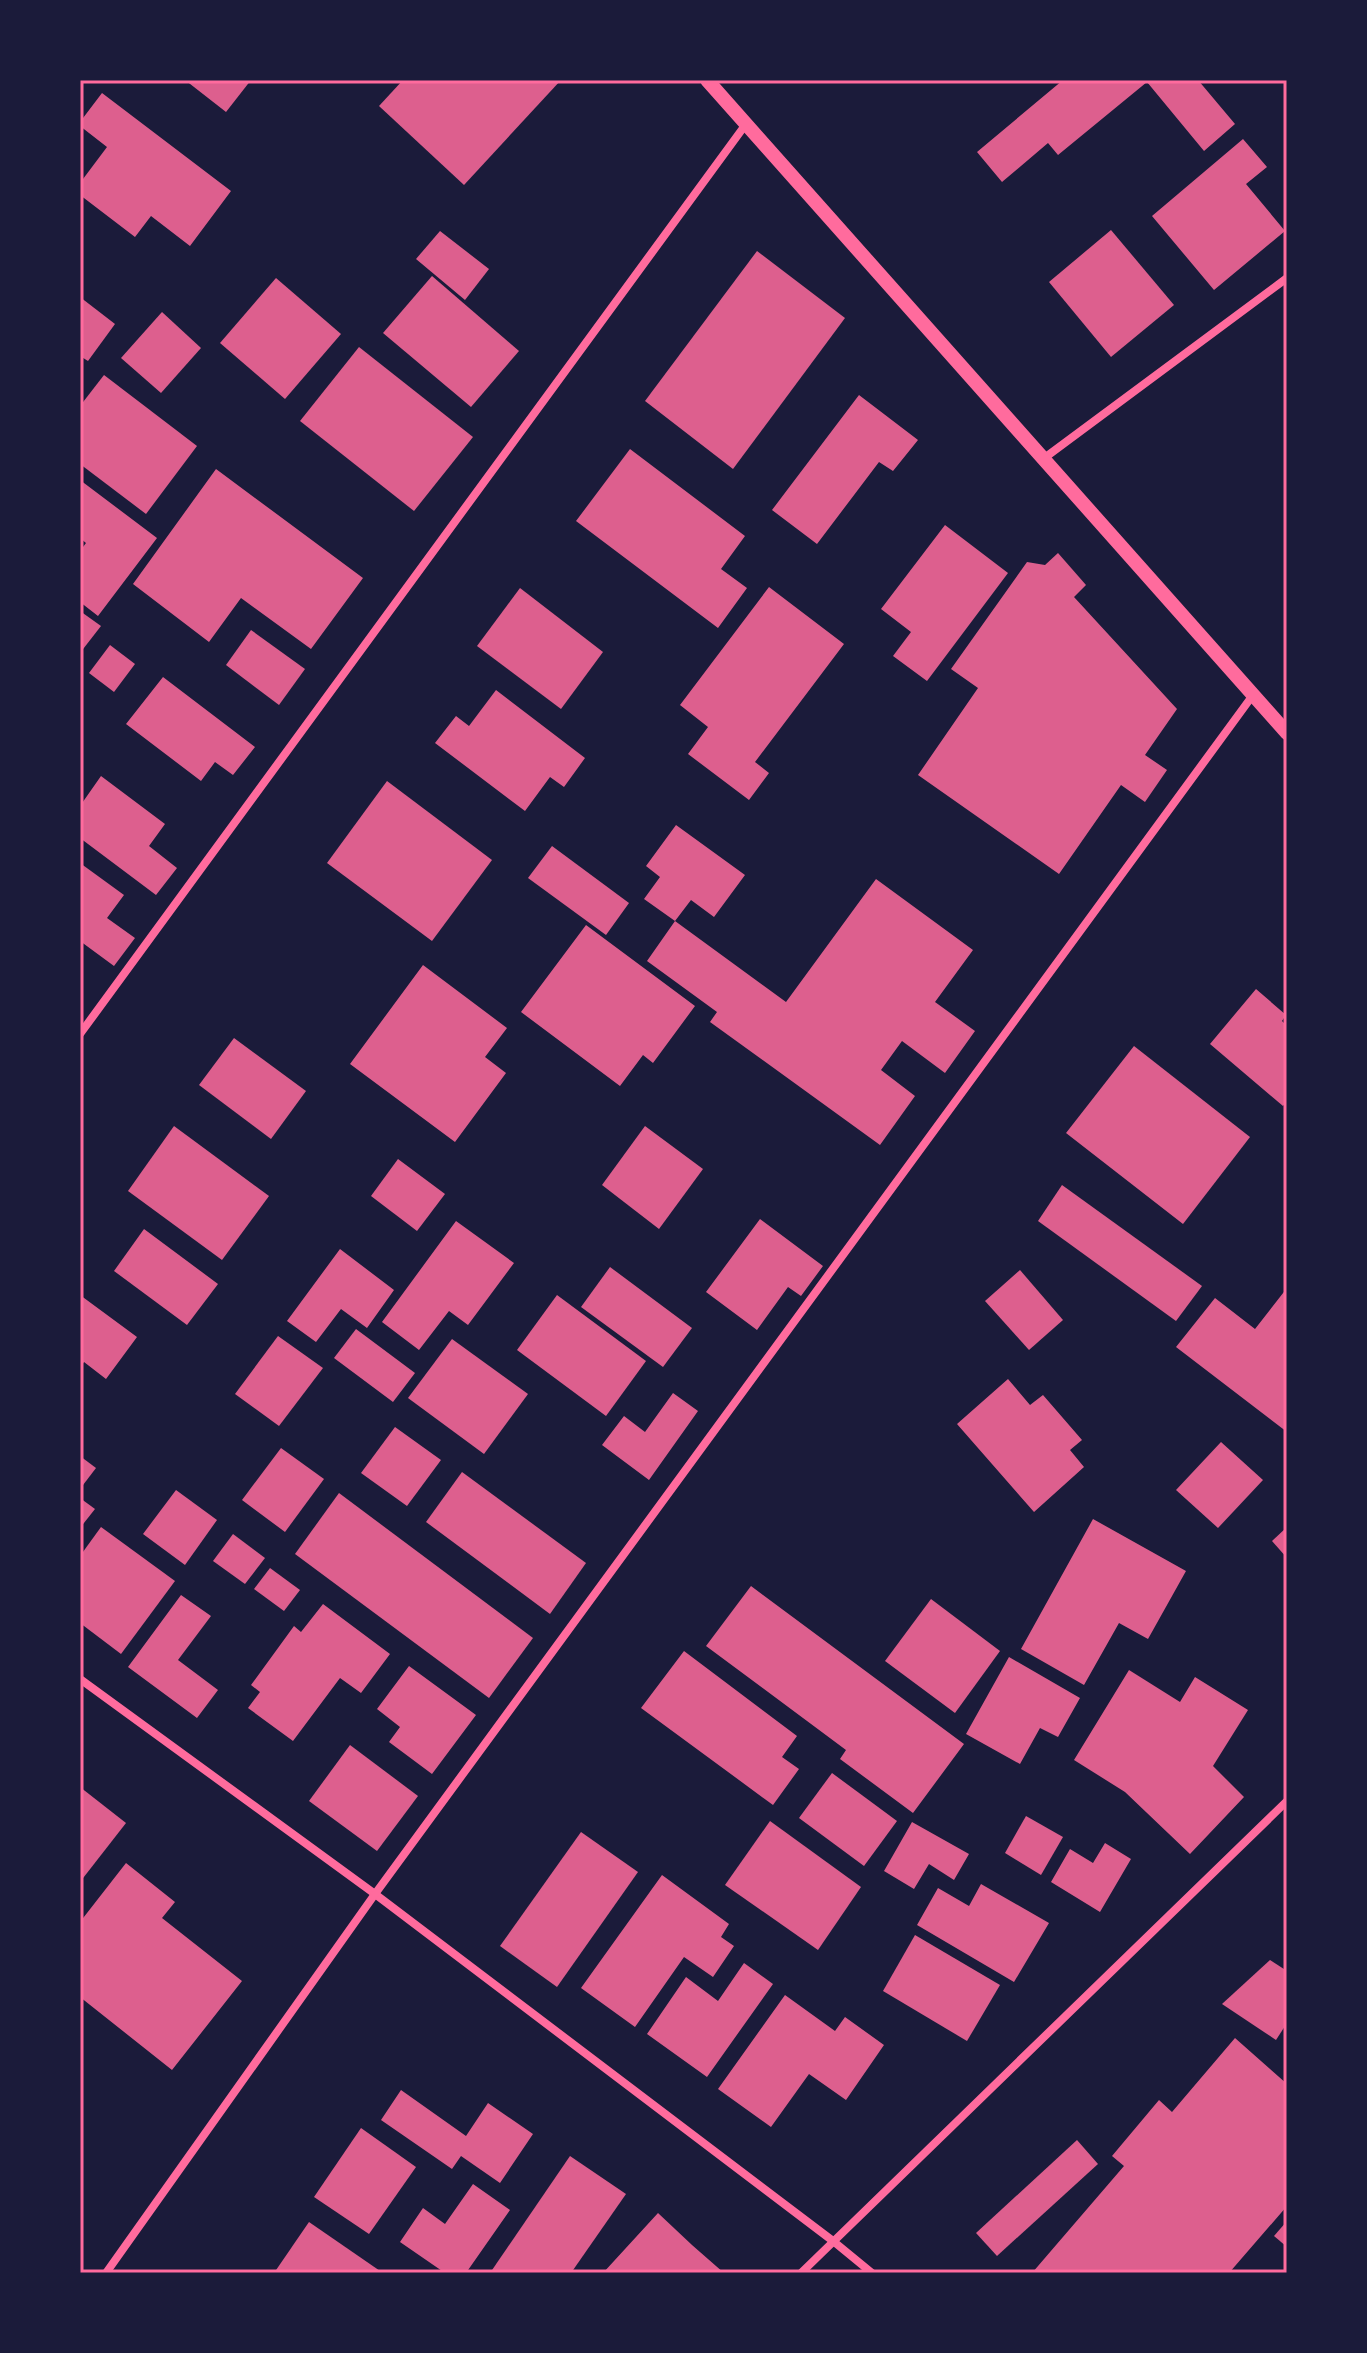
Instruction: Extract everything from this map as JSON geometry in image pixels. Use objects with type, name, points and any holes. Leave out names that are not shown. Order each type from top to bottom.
[{"type":"street","points":[[707,80],[1287,733]]},
{"type":"street","points":[[80,1034],[746,124]]},
{"type":"street","points":[[1042,459],[1287,278]]},
{"type":"street","points":[[106,2273],[375,1894],[1253,695]]},
{"type":"street","points":[[80,1679],[375,1894],[872,2273]]},
{"type":"street","points":[[801,2273],[1287,1801]]},
{"type":"building","points":[[185,80],[251,80],[226,112]]},
{"type":"building","points":[[403,80],[561,80],[464,185],[379,106]]},
{"type":"building","points":[[1063,80],[1198,80],[1235,124],[1204,151],[1147,82],[1058,155],[1048,143],[1002,182],[977,152]]},
{"type":"building","points":[[102,93],[231,191],[190,246],[151,216],[135,237],[80,195],[80,183],[107,147],[80,126]]},
{"type":"building","points":[[1243,139],[1267,167],[1246,184],[1285,231],[1214,290],[1152,216]]},
{"type":"building","points":[[1111,230],[1174,305],[1111,357],[1049,282]]},
{"type":"building","points":[[440,231],[489,269],[465,300],[416,259]]},
{"type":"building","points":[[757,251],[845,318],[733,469],[645,401]]},
{"type":"building","points":[[432,276],[519,351],[471,407],[383,333]]},
{"type":"building","points":[[276,278],[341,334],[285,399],[220,343]]},
{"type":"building","points":[[80,297],[115,324],[88,361],[80,356]]},
{"type":"building","points":[[162,312],[201,348],[161,393],[121,358]]},
{"type":"building","points":[[359,347],[473,437],[414,511],[300,421]]},
{"type":"building","points":[[104,375],[197,446],[146,514],[80,464],[80,406]]},
{"type":"building","points":[[859,395],[918,440],[893,471],[879,462],[817,544],[772,510]]},
{"type":"building","points":[[630,449],[745,536],[721,569],[747,588],[718,628],[576,521]]},
{"type":"building","points":[[216,469],[363,578],[311,649],[241,598],[209,642],[133,584]]},
{"type":"building","points":[[80,480],[157,538],[98,616],[80,602],[80,551],[86,543],[80,538]]},
{"type":"building","points":[[945,525],[1008,573],[927,681],[893,656],[911,632],[881,609]]},
{"type":"building","points":[[1058,553],[1086,585],[1074,597],[1177,709],[1145,755],[1167,770],[1145,802],[1121,785],[1059,874],[918,775],[978,688],[951,669],[1027,562],[1045,565]]},
{"type":"building","points":[[769,587],[844,644],[755,762],[769,773],[749,800],[688,754],[708,727],[680,705]]},
{"type":"building","points":[[520,588],[603,652],[561,709],[477,646]]},
{"type":"building","points":[[80,611],[101,626],[80,653]]},
{"type":"building","points":[[251,630],[305,669],[279,705],[226,665]]},
{"type":"building","points":[[110,645],[135,664],[114,692],[89,673]]},
{"type":"building","points":[[163,677],[255,747],[233,775],[215,762],[201,781],[126,724]]},
{"type":"building","points":[[496,690],[585,758],[564,787],[550,777],[525,811],[435,743],[456,716],[469,726]]},
{"type":"building","points":[[101,776],[165,824],[149,846],[177,868],[156,895],[80,838],[80,806]]},
{"type":"building","points":[[387,781],[492,860],[432,941],[327,863]]},
{"type":"building","points":[[676,825],[745,875],[714,917],[691,900],[675,921],[644,899],[660,877],[646,866]]},
{"type":"building","points":[[552,846],[629,903],[606,935],[528,878]]},
{"type":"building","points":[[80,863],[124,895],[107,918],[135,938],[114,966],[80,941]]},
{"type":"building","points":[[876,879],[973,950],[935,1002],[975,1031],[945,1073],[902,1041],[881,1070],[915,1096],[880,1145],[710,1022],[717,1012],[647,961],[675,921],[786,1002]]},
{"type":"building","points":[[586,925],[695,1006],[653,1063],[643,1055],[620,1086],[521,1012]]},
{"type":"building","points":[[423,965],[507,1028],[485,1057],[506,1073],[455,1142],[350,1064]]},
{"type":"building","points":[[1256,989],[1286,1015],[1282,1021],[1287,1026],[1287,1101],[1283,1106],[1210,1044]]},
{"type":"building","points":[[234,1038],[306,1091],[271,1139],[199,1085]]},
{"type":"building","points":[[1134,1046],[1250,1137],[1183,1224],[1066,1133]]},
{"type":"building","points":[[174,1126],[269,1196],[222,1260],[128,1191]]},
{"type":"building","points":[[645,1126],[703,1169],[659,1229],[602,1185]]},
{"type":"building","points":[[398,1159],[445,1194],[417,1231],[371,1196]]},
{"type":"building","points":[[1062,1185],[1202,1286],[1176,1321],[1038,1221]]},
{"type":"building","points":[[760,1219],[823,1266],[801,1296],[788,1287],[757,1330],[706,1292]]},
{"type":"building","points":[[456,1221],[514,1263],[468,1325],[449,1311],[419,1350],[382,1322]]},
{"type":"building","points":[[144,1229],[218,1284],[187,1325],[114,1271]]},
{"type":"building","points":[[340,1249],[394,1290],[367,1328],[341,1309],[316,1342],[287,1321]]},
{"type":"building","points":[[610,1267],[692,1328],[663,1367],[581,1307]]},
{"type":"building","points":[[1020,1270],[1063,1320],[1029,1350],[985,1301]]},
{"type":"building","points":[[1287,1288],[1287,1432],[1176,1347],[1215,1298],[1255,1329]]},
{"type":"building","points":[[80,1295],[137,1337],[106,1379],[84,1362],[80,1368]]},
{"type":"building","points":[[557,1295],[646,1361],[606,1416],[517,1350]]},
{"type":"building","points":[[356,1329],[415,1373],[393,1402],[334,1358]]},
{"type":"building","points":[[278,1336],[323,1368],[279,1426],[235,1394]]},
{"type":"building","points":[[452,1339],[528,1394],[484,1454],[408,1398]]},
{"type":"building","points":[[1008,1379],[1030,1405],[1043,1395],[1082,1440],[1070,1450],[1084,1467],[1034,1512],[957,1424]]},
{"type":"building","points":[[673,1393],[698,1411],[649,1480],[602,1445],[624,1416],[645,1432]]},
{"type":"building","points":[[395,1427],[441,1460],[407,1506],[361,1473]]},
{"type":"building","points":[[1221,1442],[1263,1480],[1218,1528],[1176,1490]]},
{"type":"building","points":[[281,1448],[324,1479],[285,1532],[242,1500]]},
{"type":"building","points":[[80,1456],[96,1468],[80,1489]]},
{"type":"building","points":[[462,1472],[586,1563],[550,1614],[426,1522]]},
{"type":"building","points":[[176,1490],[217,1520],[185,1565],[143,1534]]},
{"type":"building","points":[[339,1493],[533,1638],[489,1698],[295,1554]]},
{"type":"building","points":[[80,1498],[95,1509],[80,1528]]},
{"type":"building","points":[[1093,1519],[1186,1571],[1148,1639],[1119,1623],[1084,1685],[1021,1649]]},
{"type":"building","points":[[101,1527],[175,1581],[121,1654],[80,1623],[80,1556]]},
{"type":"building","points":[[1287,1527],[1287,1558],[1272,1541]]},
{"type":"building","points":[[233,1534],[265,1558],[245,1584],[213,1561]]},
{"type":"building","points":[[270,1568],[300,1590],[284,1611],[254,1589]]},
{"type":"building","points":[[751,1586],[964,1744],[913,1813],[840,1759],[846,1750],[706,1646]]},
{"type":"building","points":[[181,1595],[211,1616],[178,1660],[218,1690],[197,1718],[128,1667]]},
{"type":"building","points":[[931,1599],[1000,1651],[955,1713],[885,1661]]},
{"type":"building","points":[[323,1604],[390,1654],[361,1693],[340,1678],[293,1741],[248,1708],[260,1692],[251,1685],[294,1626],[301,1632]]},
{"type":"building","points":[[684,1651],[797,1736],[782,1757],[799,1769],[773,1805],[641,1708]]},
{"type":"building","points":[[1009,1657],[1080,1698],[1058,1737],[1040,1728],[1020,1764],[966,1734]]},
{"type":"building","points":[[409,1666],[476,1715],[432,1774],[389,1742],[400,1727],[377,1709]]},
{"type":"building","points":[[1129,1670],[1180,1702],[1195,1677],[1248,1710],[1213,1766],[1244,1797],[1190,1854],[1125,1792],[1074,1760]]},
{"type":"building","points":[[350,1745],[418,1796],[377,1851],[309,1801]]},
{"type":"building","points":[[832,1773],[897,1821],[864,1866],[799,1818]]},
{"type":"building","points":[[80,1787],[126,1823],[80,1882]]},
{"type":"building","points":[[1026,1816],[1063,1837],[1041,1875],[1005,1853]]},
{"type":"building","points":[[770,1821],[861,1887],[818,1950],[725,1885]]},
{"type":"building","points":[[912,1822],[969,1854],[954,1880],[929,1864],[914,1889],[884,1871]]},
{"type":"building","points":[[581,1832],[638,1872],[557,1987],[500,1946]]},
{"type":"building","points":[[1105,1843],[1131,1859],[1100,1912],[1051,1882],[1070,1849],[1093,1863]]},
{"type":"building","points":[[126,1863],[175,1902],[162,1918],[242,1981],[172,2070],[80,1997],[80,1922]]},
{"type":"building","points":[[662,1875],[729,1924],[721,1937],[734,1946],[713,1977],[684,1957],[635,2027],[581,1988]]},
{"type":"building","points":[[981,1884],[1049,1923],[1014,1982],[917,1925],[938,1888],[969,1906]]},
{"type":"building","points":[[915,1935],[1000,1985],[967,2041],[883,1991]]},
{"type":"building","points":[[1270,1960],[1287,1971],[1287,2023],[1276,2040],[1222,2004]]},
{"type":"building","points":[[744,1963],[773,1984],[707,2077],[647,2034],[686,1977],[718,2001]]},
{"type":"building","points":[[785,1995],[835,2031],[845,2017],[884,2045],[846,2100],[809,2074],[771,2127],[718,2089]]},
{"type":"building","points":[[1235,2038],[1287,2084],[1287,2206],[1229,2273],[1032,2273],[1124,2166],[1112,2156],[1159,2100],[1172,2112]]},
{"type":"building","points":[[401,2090],[466,2136],[488,2103],[533,2134],[500,2183],[461,2156],[452,2169],[381,2120]]},
{"type":"building","points":[[361,2128],[416,2167],[369,2234],[314,2197]]},
{"type":"building","points":[[1077,2140],[1098,2164],[997,2256],[976,2233]]},
{"type":"building","points":[[570,2156],[626,2194],[571,2273],[490,2273]]},
{"type":"building","points":[[473,2184],[510,2210],[466,2273],[445,2273],[400,2242],[423,2208],[445,2224]]},
{"type":"building","points":[[658,2213],[692,2245],[724,2273],[603,2273]]},
{"type":"building","points":[[1287,2221],[1287,2247],[1274,2236]]},
{"type":"building","points":[[309,2222],[383,2273],[274,2273]]}]
